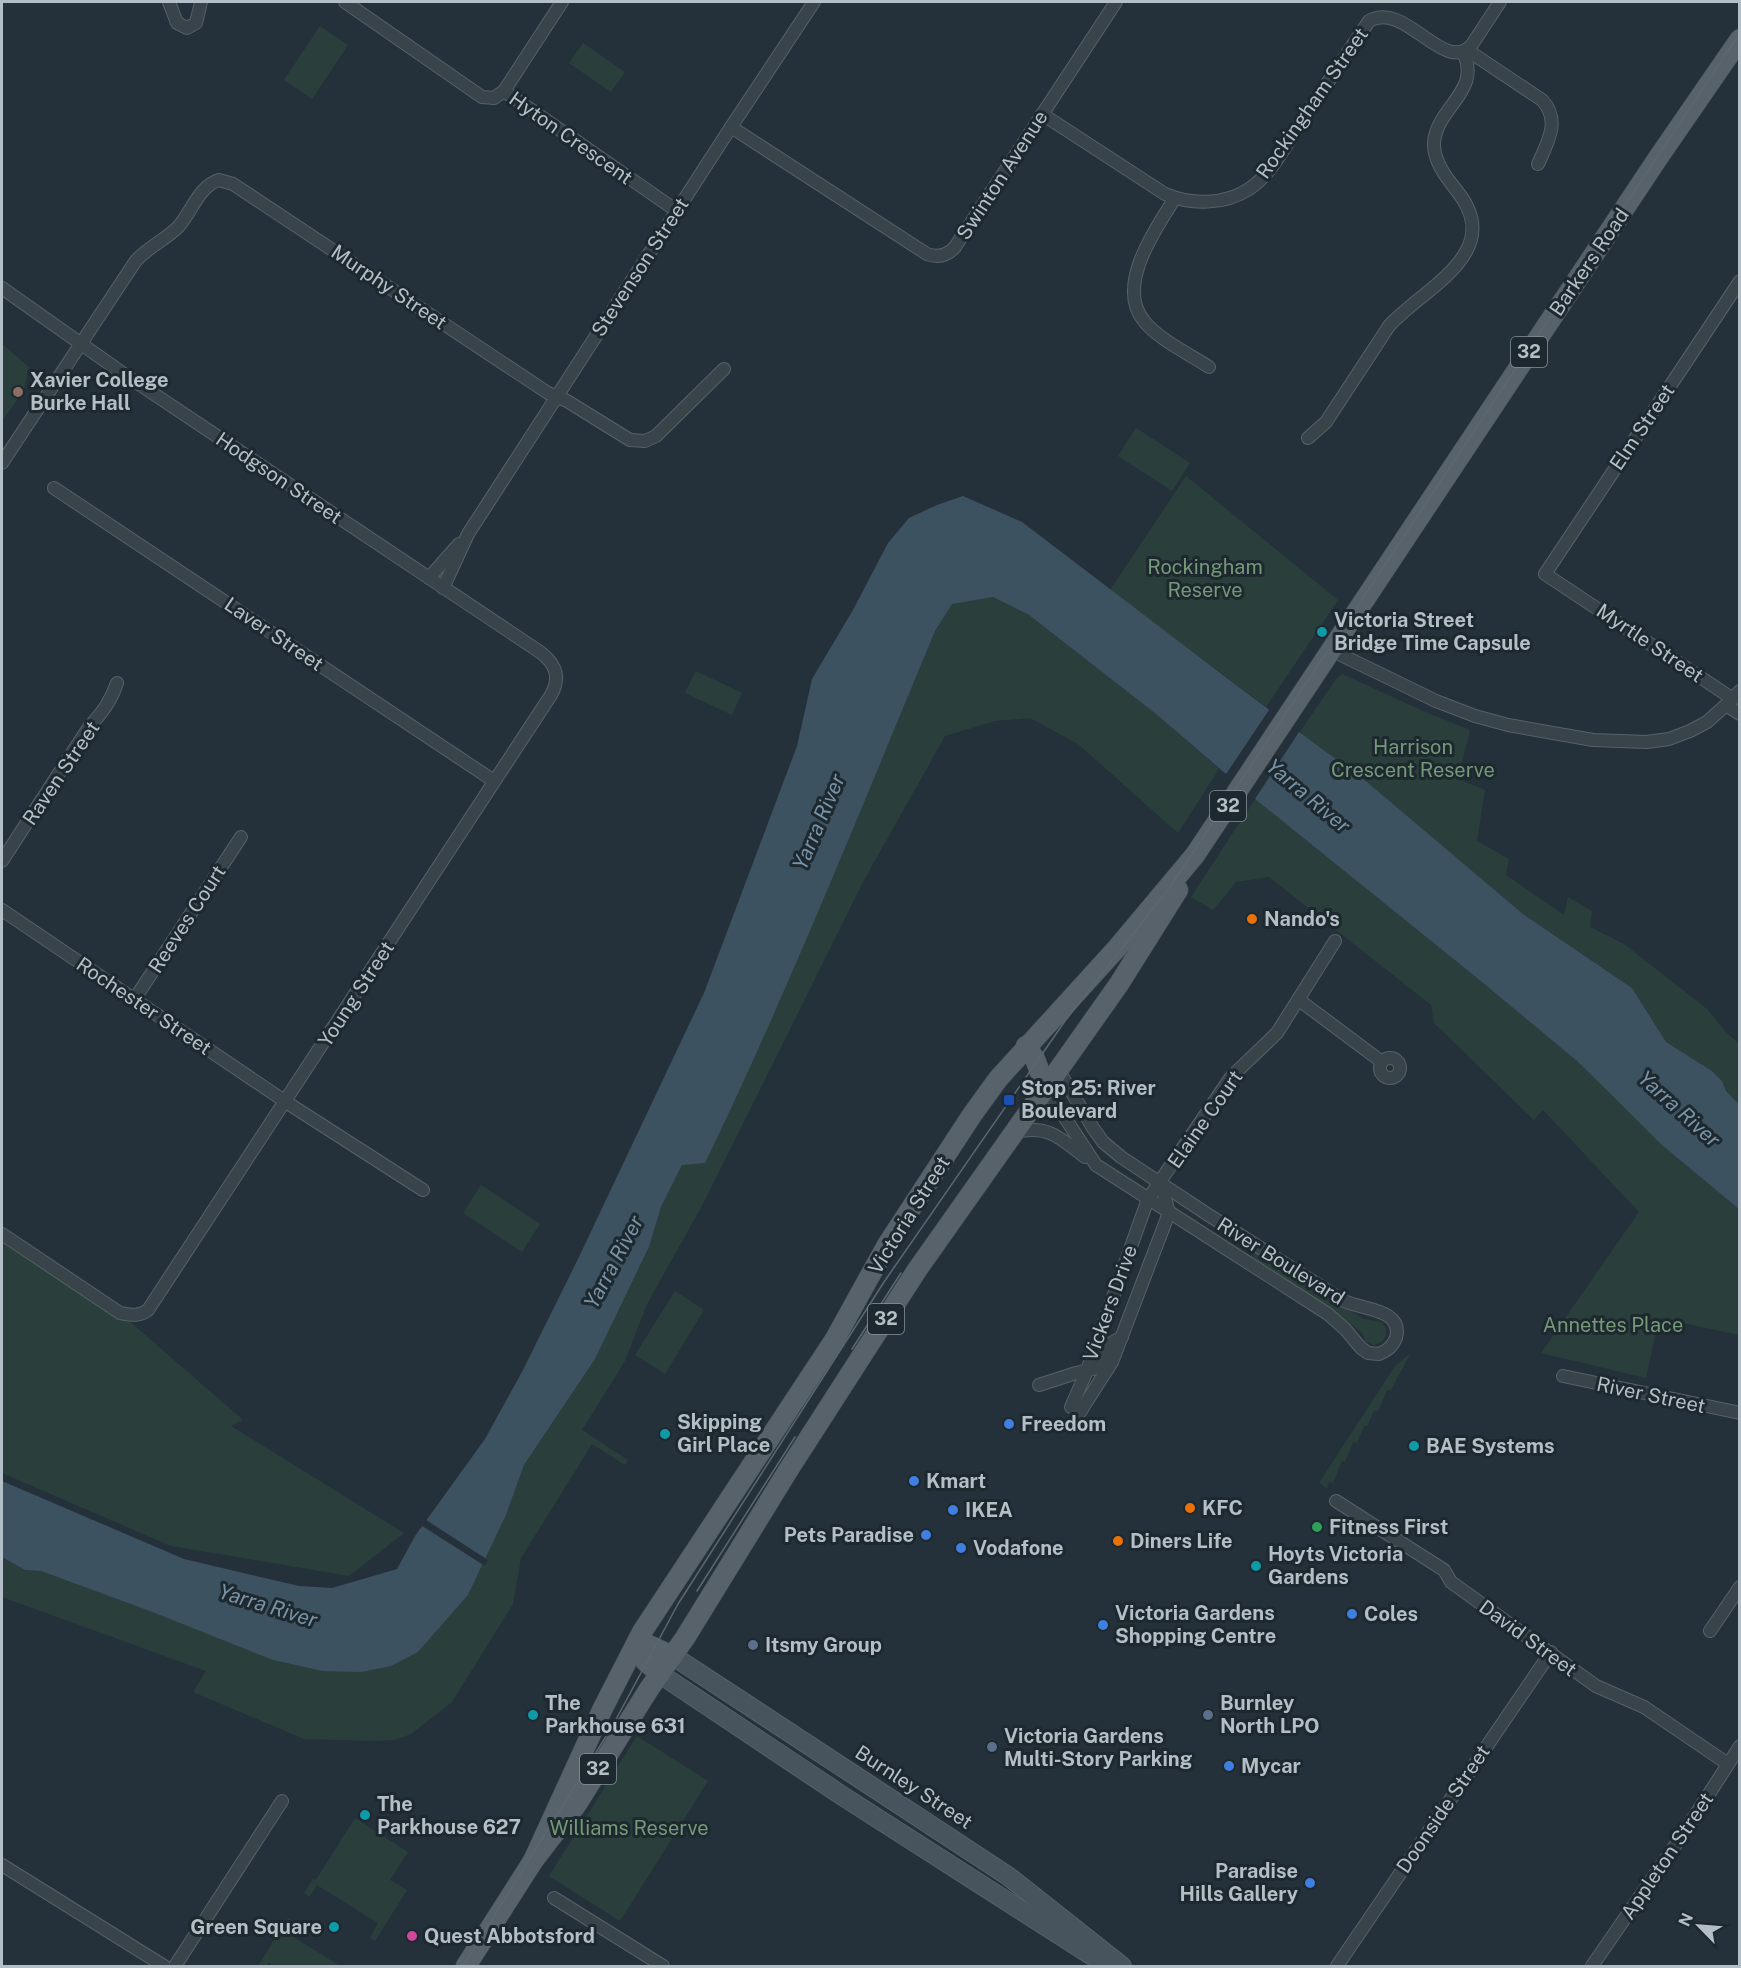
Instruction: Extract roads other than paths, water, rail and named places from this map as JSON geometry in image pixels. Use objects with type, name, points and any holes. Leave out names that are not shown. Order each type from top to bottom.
[{"type":"main road","name":"Barkers Road","points":[[1320,667],[1658,158],[1740,39]]},
{"type":"main road","name":"Victoria Street","points":[[466,1966],[532,1861],[577,1804],[673,1656],[789,1469],[917,1270],[1119,984],[1165,913],[1195,855],[1320,667]]},
{"type":"main road","name":"Victoria Street","points":[[532,1861],[636,1643],[691,1555],[766,1446],[835,1339],[900,1225],[998,1079],[1031,1040],[1118,947],[1195,855]]},
{"type":"main road","points":[[1031,1040],[1044,1051],[1059,1071]]},
{"type":"main road","points":[[1031,1040],[1046,1089]]},
{"type":"main road","points":[[636,1643],[654,1646],[673,1656]]},
{"type":"main road","points":[[636,1643],[646,1662],[660,1674],[841,1795],[1109,1966]]},
{"type":"main road","name":"Burnley Street","points":[[673,1656],[1008,1876],[1122,1966]]},
{"type":"main road","points":[[841,1795],[857,1776]]},
{"type":"main road","points":[[997,1895],[1008,1876]]},
{"type":"street","points":[[169,2],[177,23],[187,28],[196,23],[201,2]]},
{"type":"street","name":"Hyton Crescent","points":[[345,2],[482,97],[494,98],[504,91],[676,211]]},
{"type":"street","points":[[504,91],[562,2]]},
{"type":"street","name":"Stevenson Street","points":[[443,588],[468,534],[814,2]]},
{"type":"street","name":"Swinton Avenue","points":[[731,127],[927,254],[939,256],[950,253],[1116,2]]},
{"type":"street","points":[[1308,438],[1326,422],[1389,326],[1400,314],[1438,286],[1465,254],[1470,242],[1472,222],[1470,211],[1441,168],[1434,143],[1439,126],[1468,79],[1465,51],[1500,2]]},
{"type":"street","name":"Rockingham Street","points":[[1042,114],[1157,189],[1175,198],[1200,201],[1225,200],[1250,188],[1272,167],[1369,21],[1375,17],[1394,16],[1447,50],[1465,51]]},
{"type":"street","points":[[1465,51],[1534,94],[1550,110],[1551,130],[1538,164]]},
{"type":"street","name":"Murphy Street","points":[[80,343],[141,255],[178,226],[208,186],[219,180],[233,184],[548,393],[623,436],[645,441],[662,431],[724,369]]},
{"type":"street","points":[[1175,198],[1142,255],[1135,279],[1137,306],[1140,316],[1152,330],[1209,367]]},
{"type":"street","name":"Elm Street","points":[[1545,574],[1740,281]]},
{"type":"street","name":"Hodgson Street","points":[[2,288],[80,343],[540,652],[556,668]]},
{"type":"street","points":[[2,463],[80,343]]},
{"type":"street","name":"Laver Street","points":[[54,488],[494,781]]},
{"type":"street","name":"Stevenson Street","points":[[429,578],[468,534]]},
{"type":"street","name":"Myrtle Street","points":[[1545,574],[1733,698],[1740,714]]},
{"type":"street","points":[[1331,650],[1475,716],[1517,727],[1593,740],[1647,742],[1669,739],[1707,722],[1733,698]]},
{"type":"street","name":"Young Street","points":[[2,1234],[120,1313],[134,1316],[142,1314],[153,1304],[554,689],[557,681],[556,668]]},
{"type":"street","name":"Raven Street","points":[[2,861],[89,727],[104,711],[117,683]]},
{"type":"street","name":"Reeves Court","points":[[135,1000],[241,837]]},
{"type":"street","name":"Rochester Street","points":[[2,910],[286,1102],[423,1190]]},
{"type":"street","name":"Elaine Court","points":[[1148,1199],[1231,1077],[1273,1038],[1335,941]]},
{"type":"street","points":[[1299,1000],[1382,1062]]},
{"type":"street","name":"River Boulevard","points":[[1015,1132],[1036,1129],[1048,1132],[1064,1141],[1169,1213],[1328,1314],[1345,1329],[1357,1345],[1368,1353],[1382,1353],[1393,1344],[1396,1327],[1386,1314],[1346,1302],[1243,1238],[1103,1142],[1059,1071]]},
{"type":"street","name":"River Boulevard","points":[[1046,1089],[1096,1165]]},
{"type":"street","points":[[1161,1183],[1169,1213]]},
{"type":"street","name":"Vickers Drive","points":[[1148,1199],[1086,1370],[1075,1409],[1112,1364],[1169,1213]]},
{"type":"street","points":[[1197,1231],[1207,1214]]},
{"type":"street","points":[[1233,1253],[1243,1238]]},
{"type":"street","points":[[1110,1303],[1131,1311]]},
{"type":"street","points":[[1039,1386],[1098,1368],[1108,1345],[1122,1337]]},
{"type":"street","name":"River Street","points":[[1563,1376],[1740,1413]]},
{"type":"street","name":"David Street","points":[[1335,1501],[1444,1570],[1450,1582],[1551,1652],[1574,1672],[1596,1686],[1644,1707],[1728,1764]]},
{"type":"street","points":[[1710,1631],[1740,1587]]},
{"type":"street","name":"Doonside Street","points":[[1337,1966],[1551,1652]]},
{"type":"street","name":"Appleton Street","points":[[1592,1966],[1740,1746]]},
{"type":"street","points":[[175,1966],[282,1801]]},
{"type":"street","points":[[2,1865],[164,1966]]},
{"type":"street","points":[[554,1898],[663,1966]]},
{"type":"water","name":"Yarra River","points":[[963,496],[1022,522],[1367,782],[1523,914],[1632,988],[1666,1042],[1712,1071],[1722,1081],[1726,1091],[1739,1104],[1739,1209],[1663,1146],[1577,1061],[1255,799],[1156,714],[1029,615],[993,597],[952,604],[935,631],[795,965],[705,1163],[682,1165],[661,1207],[649,1247],[595,1359],[524,1465],[506,1515],[468,1595],[418,1652],[391,1666],[361,1672],[323,1671],[273,1660],[41,1571],[25,1570],[2,1557],[2,1481],[184,1559],[299,1586],[332,1588],[397,1569],[415,1536],[485,1439],[523,1370],[704,993],[797,746],[812,679],[853,610],[888,543],[909,518]]},
{"type":"tram line","points":[[463,1966],[613,1725],[678,1604],[884,1282],[1065,1021],[1169,888],[1740,33]]},
{"type":"tram line","points":[[852,1349],[901,1273]]},
{"type":"tram line","points":[[697,1591],[795,1437]]},
{"type":"place","name":"Xavier College Burke Hall","points":[[18,392]]},
{"type":"place","name":"Victoria Street Bridge Time Capsule","points":[[1322,632]]},
{"type":"place","name":"Nando's","points":[[1252,919]]},
{"type":"place","name":"Stop 25: River Boulevard","points":[[1009,1100]]},
{"type":"place","name":"Freedom","points":[[1009,1424]]},
{"type":"place","name":"Skipping Girl Place","points":[[665,1434]]},
{"type":"place","name":"BAE Systems","points":[[1414,1446]]},
{"type":"place","name":"Kmart","points":[[914,1481]]},
{"type":"place","name":"KFC","points":[[1190,1508]]},
{"type":"place","name":"IKEA","points":[[953,1510]]},
{"type":"place","name":"Fitness First","points":[[1317,1527]]},
{"type":"place","name":"Pets Paradise","points":[[926,1535]]},
{"type":"place","name":"Diners Life","points":[[1118,1541]]},
{"type":"place","name":"Vodafone","points":[[961,1548]]},
{"type":"place","name":"Hoyts Victoria Gardens","points":[[1256,1566]]},
{"type":"place","name":"Coles","points":[[1352,1614]]},
{"type":"place","name":"Victoria Gardens Shopping Centre","points":[[1103,1625]]},
{"type":"place","name":"Itsmy Group","points":[[753,1645]]},
{"type":"place","name":"The Parkhouse 631","points":[[533,1715]]},
{"type":"place","name":"Burnley North LPO","points":[[1208,1715]]},
{"type":"place","name":"Victoria Gardens Multi-Story Parking","points":[[992,1747]]},
{"type":"place","name":"Mycar","points":[[1229,1766]]},
{"type":"place","name":"The Parkhouse 627","points":[[365,1815]]},
{"type":"place","name":"Paradise Hills Gallery","points":[[1310,1883]]},
{"type":"place","name":"Green Square","points":[[334,1927]]},
{"type":"place","name":"Quest Abbotsford","points":[[412,1936]]},
{"type":"park label","name":"Rockingham Reserve","points":[[1205,578]]},
{"type":"park label","name":"Harrison Crescent Reserve","points":[[1413,758]]},
{"type":"park label","name":"Annettes Place","points":[[1613,1325]]},
{"type":"park label","name":"Williams Reserve","points":[[629,1828]]}]
